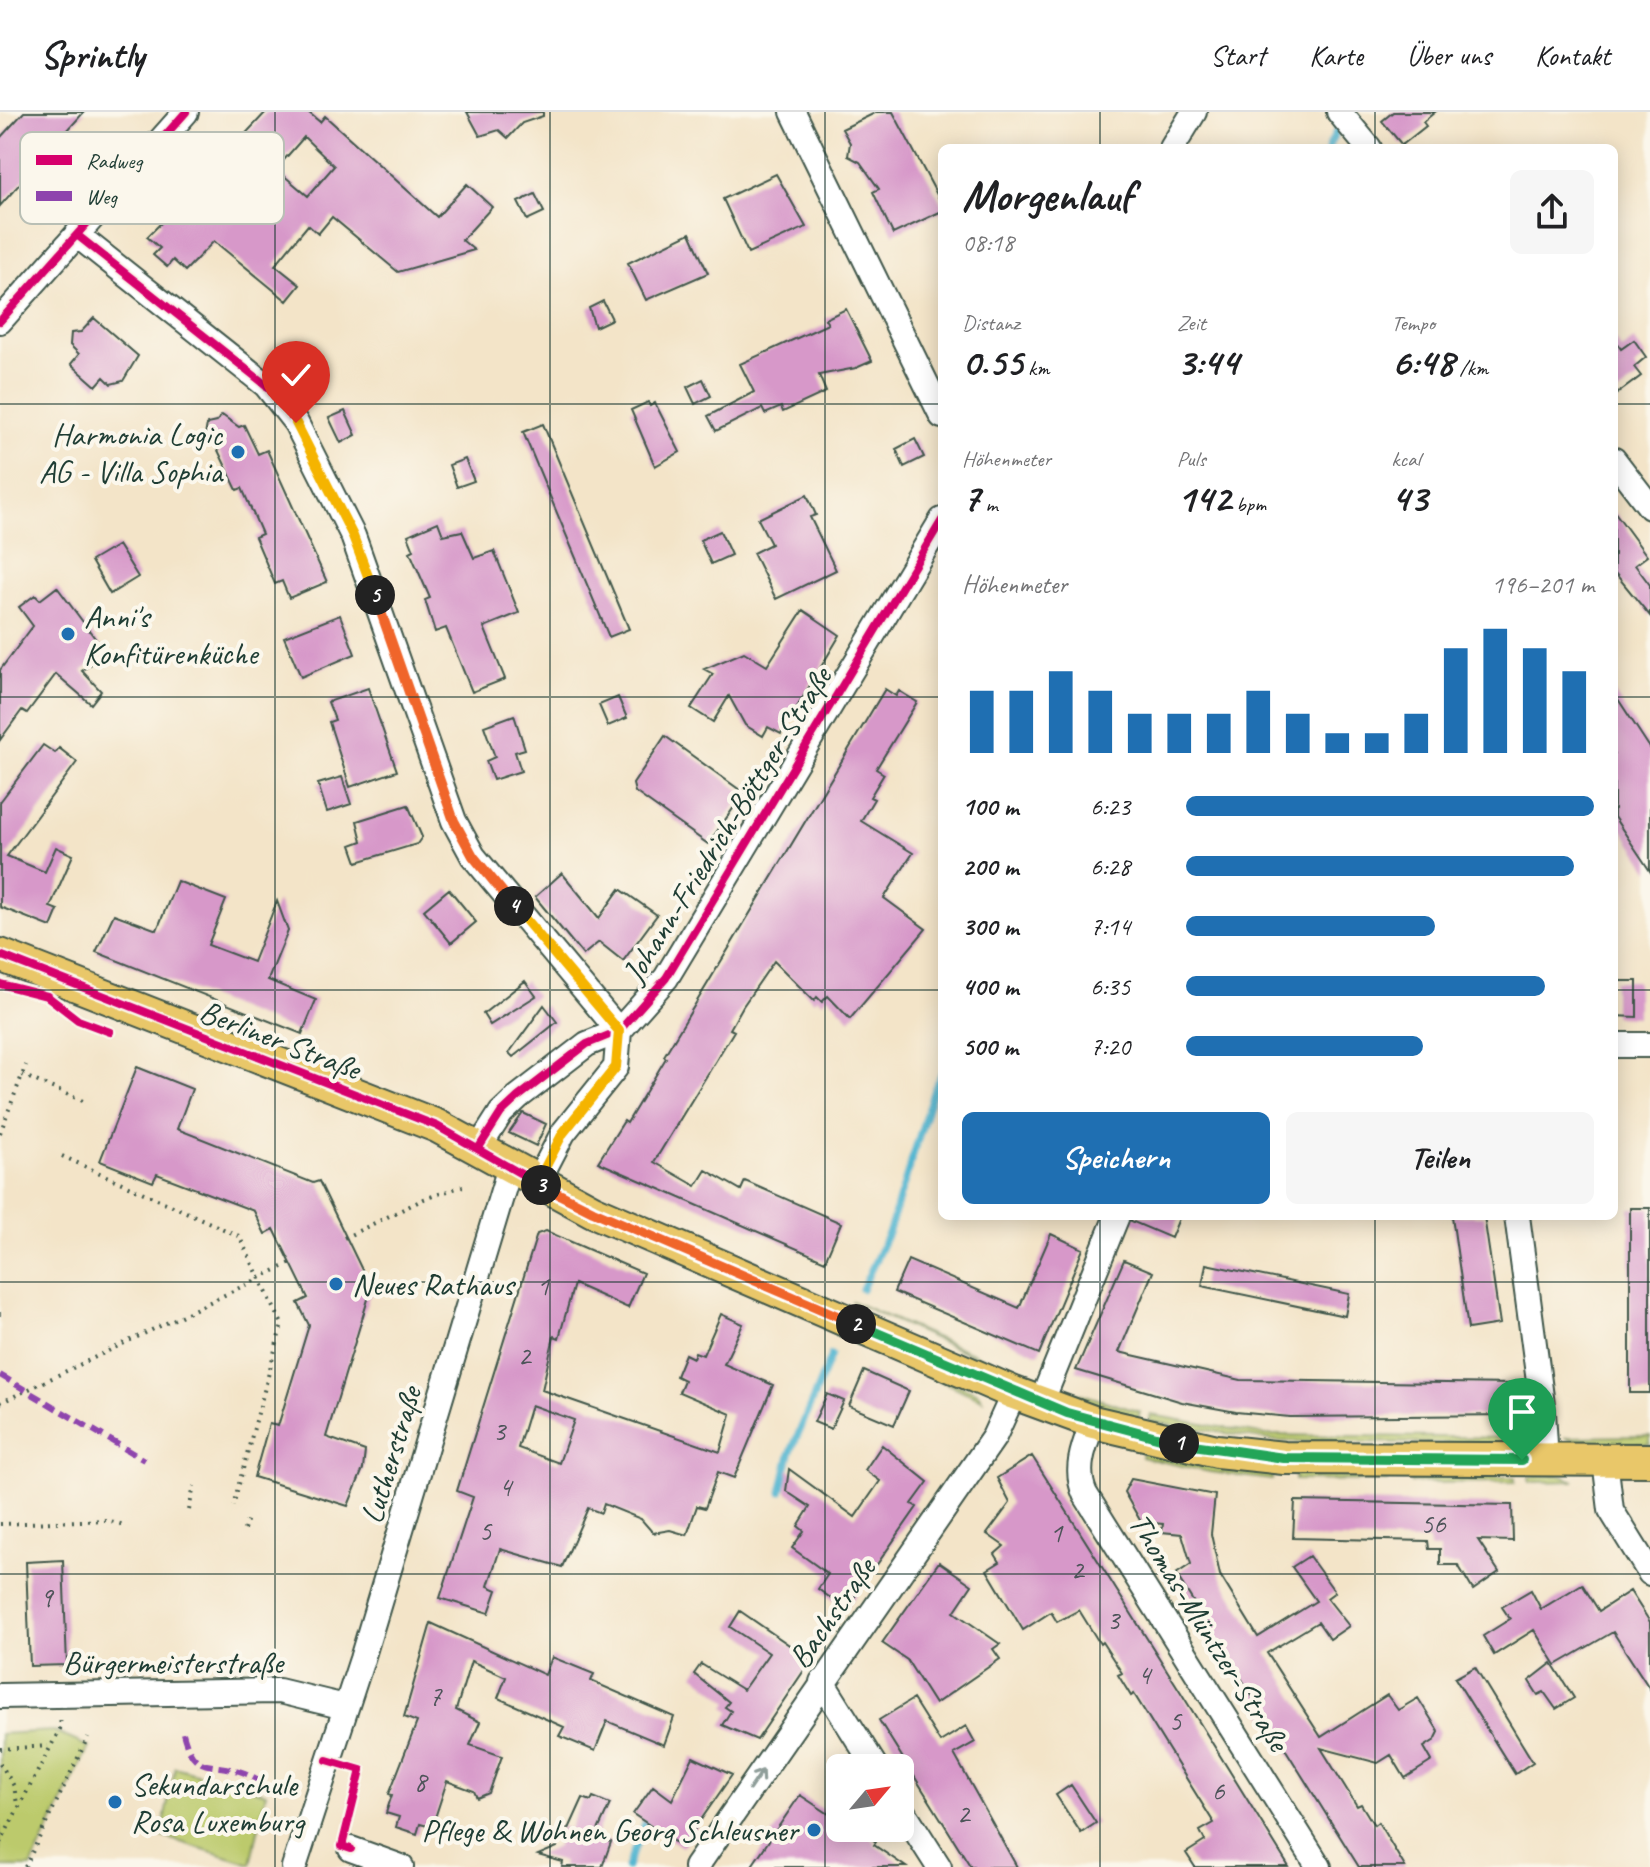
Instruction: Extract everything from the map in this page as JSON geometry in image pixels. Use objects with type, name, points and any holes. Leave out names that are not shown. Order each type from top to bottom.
[{"type":"main road","name":"Berliner Straße","points":[[0,955],[450,1132],[593,1211],[1027,1398],[1093,1422],[1189,1445],[1284,1458],[1650,1460]]},
{"type":"street","points":[[793,112],[938,408]]},
{"type":"street","points":[[1174,144],[1194,112]]},
{"type":"street","points":[[162,132],[175,116]]},
{"type":"street","points":[[0,321],[86,224]]},
{"type":"street","points":[[77,235],[266,385],[296,423],[353,536],[460,833],[480,865],[619,1031],[616,1067],[563,1133],[524,1175]]},
{"type":"street","points":[[1618,465],[1650,507]]},
{"type":"street","name":"Johann-Friedrich-Böttger-Straße","points":[[478,1149],[501,1113],[518,1097],[587,1044],[619,1031],[666,978],[938,527]]},
{"type":"street","points":[[1618,1045],[1650,1045]]},
{"type":"street","name":"Lutherstraße","points":[[294,1867],[447,1383],[524,1175]]},
{"type":"street","name":"Bachstraße","points":[[696,1867],[994,1437],[1027,1398],[1115,1220]]},
{"type":"street","points":[[1518,1220],[1543,1412],[1546,1460]]},
{"type":"street","name":"Thomas-Müntzer-Straße","points":[[1093,1422],[1081,1460],[1085,1494],[1319,1867]]},
{"type":"street","points":[[1605,1460],[1611,1510],[1650,1573]]},
{"type":"street","points":[[822,1682],[867,1754]]},
{"type":"street","name":"Bürgermeisterstraße","points":[[0,1696],[279,1691],[345,1707]]},
{"type":"street","points":[[914,1828],[939,1867]]},
{"type":"street","points":[[351,1849],[401,1867]]},
{"type":"path","points":[[0,1133],[26,1065]]},
{"type":"path","points":[[22,1075],[83,1101]]},
{"type":"path","points":[[62,1156],[239,1236],[260,1278],[282,1324],[233,1506]]},
{"type":"path","points":[[344,1238],[424,1199],[463,1186]]},
{"type":"path","points":[[0,1403],[291,1263]]},
{"type":"path","points":[[189,1510],[194,1486]]},
{"type":"path","points":[[244,1530],[249,1515]]},
{"type":"path","points":[[0,1524],[107,1520],[124,1525]]},
{"type":"path","points":[[0,1843],[48,1746],[61,1727]]},
{"type":"path","points":[[25,1867],[88,1737]]},
{"type":"path","points":[[0,1749],[48,1746]]},
{"type":"path","points":[[0,1763],[14,1786],[18,1807]]},
{"type":"green space","points":[[851,1301],[1019,1373],[1020,1374],[1013,1374]]},
{"type":"green space","points":[[871,1348],[978,1393],[982,1399],[868,1350]]},
{"type":"green space","points":[[1069,1390],[1140,1412],[1138,1418],[1088,1403]]},
{"type":"green space","points":[[1151,1415],[1266,1435],[1524,1438],[1511,1444],[1276,1441],[1149,1421]]},
{"type":"green space","points":[[1650,1436],[1650,1444],[1583,1444],[1565,1437]]},
{"type":"green space","points":[[1142,1451],[1211,1466],[1273,1473],[1272,1480],[1210,1472],[1141,1457]]},
{"type":"green space","points":[[1295,1474],[1387,1475],[1387,1481],[1295,1480]]},
{"type":"green space","points":[[1559,1475],[1575,1481],[1529,1482],[1529,1477]]},
{"type":"green space","points":[[1411,1477],[1515,1477],[1515,1482],[1411,1483]]},
{"type":"green space","points":[[53,1731],[89,1747],[31,1867],[0,1867],[0,1734]]},
{"type":"green space","points":[[175,1767],[266,1793],[251,1864],[161,1836]]},
{"type":"building","points":[[24,112],[84,112],[66,132],[20,132],[20,184],[0,206],[0,138]]},
{"type":"building","points":[[266,112],[308,112],[320,122],[325,116],[437,217],[467,184],[492,207],[462,240],[474,250],[398,272],[332,217],[318,234],[308,225],[275,265],[300,285],[287,301],[214,241],[185,271],[173,260],[167,267],[153,255],[160,248],[147,237],[160,224],[284,224],[284,176],[308,196],[334,166],[304,137],[284,160],[284,132],[247,132]]},
{"type":"building","points":[[467,112],[543,112],[543,116],[522,123],[508,138],[499,130],[480,136]]},
{"type":"building","points":[[877,112],[893,112],[938,196],[938,213],[893,234],[873,192],[879,189],[860,162],[848,156],[850,143],[842,129]]},
{"type":"building","points":[[1393,112],[1435,112],[1423,122],[1426,126],[1403,144],[1382,121]]},
{"type":"building","points":[[776,174],[806,227],[748,253],[723,199]]},
{"type":"building","points":[[535,194],[544,212],[527,220],[518,202]]},
{"type":"building","points":[[690,233],[708,273],[646,300],[628,263]]},
{"type":"building","points":[[603,301],[612,319],[595,327],[589,308]]},
{"type":"building","points":[[846,309],[872,361],[856,368],[819,375],[826,392],[783,412],[781,407],[765,414],[762,408],[716,431],[708,416],[754,392],[740,364],[828,324],[825,319]]},
{"type":"building","points":[[94,318],[138,356],[123,381],[111,384],[104,377],[96,386],[71,364],[79,354],[70,345],[71,333],[81,332]]},
{"type":"building","points":[[1634,340],[1646,357],[1634,367],[1641,376],[1618,393],[1618,345],[1621,349]]},
{"type":"building","points":[[703,379],[711,396],[695,404],[687,387]]},
{"type":"building","points":[[648,402],[650,406],[655,403],[680,452],[655,466],[631,410]]},
{"type":"building","points":[[345,411],[356,435],[341,443],[329,418]]},
{"type":"building","points":[[222,415],[239,427],[244,425],[258,454],[267,450],[327,582],[289,598],[282,581],[275,584],[255,537],[262,534],[242,488],[237,490],[215,444],[205,436],[207,424],[216,422]]},
{"type":"building","points":[[543,424],[629,629],[609,637],[523,432]]},
{"type":"building","points":[[915,439],[924,457],[904,467],[896,449]]},
{"type":"building","points":[[465,459],[474,481],[457,487],[449,465]]},
{"type":"building","points":[[807,495],[816,515],[810,517],[836,570],[776,599],[753,553],[771,544],[758,519]]},
{"type":"building","points":[[1618,516],[1647,556],[1635,565],[1650,585],[1650,616],[1618,577]]},
{"type":"building","points":[[438,522],[443,535],[462,531],[474,558],[494,551],[519,613],[484,627],[505,679],[472,692],[446,628],[435,632],[425,600],[430,598],[410,552],[414,550],[408,535]]},
{"type":"building","points":[[720,531],[731,555],[711,564],[700,540]]},
{"type":"building","points":[[118,545],[138,577],[110,594],[91,561]]},
{"type":"building","points":[[57,587],[106,653],[82,671],[101,691],[91,704],[56,674],[27,713],[22,710],[0,740],[0,670],[33,626],[19,607],[35,595],[40,600]]},
{"type":"building","points":[[803,610],[840,635],[781,734],[768,727],[763,736],[745,725],[729,696],[713,722],[691,708],[713,674],[704,669],[744,652],[767,666]]},
{"type":"building","points":[[340,615],[355,654],[301,677],[284,637]]},
{"type":"building","points":[[368,688],[397,771],[350,787],[329,722],[335,720],[328,702]]},
{"type":"building","points":[[885,689],[896,696],[899,691],[917,702],[876,769],[884,774],[870,797],[874,799],[861,821],[913,853],[884,898],[926,929],[850,1019],[828,996],[822,1002],[817,997],[814,1001],[774,961],[743,1006],[730,1029],[734,1031],[654,1162],[696,1186],[706,1170],[741,1190],[745,1181],[841,1223],[825,1261],[598,1162],[624,1121],[627,1123],[666,1058],[664,1056]]},
{"type":"building","points":[[618,697],[627,718],[608,726],[599,705]]},
{"type":"building","points":[[1618,699],[1650,748],[1650,871],[1618,823]]},
{"type":"building","points":[[514,715],[525,749],[515,752],[521,771],[493,780],[486,761],[495,757],[484,726]]},
{"type":"building","points":[[665,736],[744,793],[708,844],[635,792],[633,784]]},
{"type":"building","points":[[43,745],[55,753],[59,748],[77,762],[7,856],[45,872],[56,847],[73,855],[50,907],[58,910],[51,927],[0,907],[0,802]]},
{"type":"building","points":[[342,777],[351,804],[327,812],[318,784]]},
{"type":"building","points":[[408,805],[422,837],[417,844],[357,862],[351,845],[362,841],[357,821]]},
{"type":"building","points":[[562,873],[599,918],[620,889],[657,915],[623,961],[599,942],[583,955],[535,897]]},
{"type":"building","points":[[177,881],[226,900],[208,945],[253,962],[277,901],[288,931],[268,980],[316,1000],[302,1034],[96,952],[114,914],[157,930]]},
{"type":"building","points":[[449,889],[476,922],[451,943],[424,910]]},
{"type":"building","points":[[525,981],[536,996],[490,1025],[483,1014]]},
{"type":"building","points":[[1618,981],[1637,981],[1637,1017],[1618,1016]]},
{"type":"building","points":[[544,1005],[557,1022],[513,1057],[509,1053]]},
{"type":"building","name":"Neues Rathaus","points":[[137,1067],[192,1089],[177,1129],[313,1183],[319,1181],[363,1272],[373,1294],[369,1296],[326,1437],[365,1451],[363,1469],[348,1506],[254,1477],[269,1424],[278,1426],[309,1325],[298,1303],[308,1298],[274,1229],[265,1234],[254,1211],[157,1174],[153,1182],[100,1161]]},
{"type":"building","points":[[523,1113],[546,1124],[536,1146],[509,1133]]},
{"type":"building","points":[[1630,1208],[1650,1208],[1650,1393],[1630,1393]]},
{"type":"building","points":[[1131,1220],[1178,1220],[1171,1238]]},
{"type":"building","points":[[1453,1220],[1485,1220],[1500,1324],[1468,1329]]},
{"type":"building","points":[[546,1231],[643,1273],[628,1308],[574,1284],[559,1338],[554,1336],[542,1390],[720,1452],[731,1414],[679,1392],[684,1380],[676,1376],[685,1354],[693,1358],[695,1352],[703,1355],[721,1314],[743,1324],[724,1364],[773,1385],[734,1478],[718,1472],[705,1508],[697,1506],[687,1535],[670,1530],[653,1533],[641,1519],[604,1504],[601,1513],[588,1508],[562,1567],[500,1549],[488,1586],[497,1590],[489,1613],[440,1598],[473,1497],[457,1491],[537,1234]],"holes":[[[531,1405],[574,1420],[559,1463],[518,1448]]]},
{"type":"building","points":[[1051,1234],[1083,1249],[1039,1354],[894,1292],[908,1260],[1019,1308]]},
{"type":"building","points":[[1124,1260],[1153,1272],[1119,1352],[1241,1380],[1513,1384],[1513,1415],[1290,1417],[1236,1412],[1182,1402],[1076,1370]]},
{"type":"building","points":[[1206,1264],[1349,1294],[1345,1316],[1202,1286]]},
{"type":"building","points":[[864,1371],[909,1391],[894,1425],[849,1406]]},
{"type":"building","points":[[827,1394],[844,1401],[831,1429],[814,1422]]},
{"type":"building","points":[[882,1445],[928,1482],[912,1504],[917,1507],[846,1609],[818,1589],[828,1574],[792,1548],[804,1531],[798,1526],[810,1507],[786,1491],[789,1469],[855,1517],[880,1481],[865,1470]]},
{"type":"building","points":[[1032,1456],[1289,1867],[1195,1867],[1186,1853],[1205,1841],[1200,1831],[1214,1823],[1134,1694],[1131,1696],[1118,1675],[1122,1673],[1079,1610],[1057,1622],[1051,1612],[1023,1630],[987,1570],[1000,1562],[995,1554],[1004,1546],[987,1534],[1010,1503],[997,1478]]},
{"type":"building","points":[[1131,1479],[1215,1495],[1211,1534],[1220,1575],[1258,1637],[1316,1601],[1292,1567],[1309,1556],[1335,1592],[1327,1598],[1349,1626],[1330,1639],[1318,1622],[1267,1653],[1321,1737],[1387,1695],[1398,1710],[1418,1698],[1439,1732],[1435,1740],[1424,1747],[1432,1761],[1405,1778],[1391,1755],[1378,1763],[1321,1748],[1357,1806],[1361,1804],[1374,1825],[1378,1822],[1405,1867],[1359,1867],[1176,1574],[1191,1564],[1182,1534],[1162,1532],[1163,1524],[1141,1522],[1124,1492]]},
{"type":"building","points":[[1295,1501],[1512,1505],[1513,1541],[1478,1540],[1499,1572],[1473,1590],[1458,1565],[1440,1565],[1440,1549],[1429,1549],[1428,1541],[1293,1538]]},
{"type":"building","points":[[63,1560],[67,1665],[30,1666],[26,1562]]},
{"type":"building","points":[[939,1562],[972,1585],[954,1612],[1000,1644],[993,1649],[1000,1659],[935,1704],[907,1660],[882,1643]]},
{"type":"building","points":[[1582,1584],[1599,1611],[1630,1591],[1650,1622],[1650,1689],[1613,1632],[1556,1665],[1534,1630],[1494,1655],[1483,1636],[1510,1619],[1502,1607],[1531,1590],[1541,1609]]},
{"type":"building","points":[[740,1611],[811,1660],[757,1740],[722,1725],[731,1711],[725,1707],[729,1702],[694,1674],[701,1664],[743,1690],[769,1653],[730,1627]]},
{"type":"building","points":[[431,1623],[545,1675],[552,1657],[594,1674],[591,1681],[674,1717],[664,1745],[607,1721],[595,1751],[559,1736],[564,1727],[498,1698],[506,1677],[471,1661],[456,1710],[480,1722],[470,1745],[502,1756],[489,1793],[477,1798],[474,1791],[447,1781],[432,1827],[420,1824],[417,1834],[396,1827],[399,1817],[386,1813],[392,1795],[389,1794],[417,1722],[404,1717]]},
{"type":"building","points":[[1552,1663],[1574,1698],[1556,1709],[1544,1692],[1538,1695],[1529,1681]]},
{"type":"building","points":[[1475,1667],[1533,1762],[1515,1774],[1455,1678]]},
{"type":"building","points":[[913,1699],[940,1742],[966,1726],[975,1742],[954,1754],[1017,1867],[971,1867],[914,1776],[914,1754],[900,1754],[879,1720]]},
{"type":"building","points":[[693,1757],[732,1775],[682,1847],[633,1814],[653,1786],[672,1800]]},
{"type":"building","points":[[1071,1785],[1096,1823],[1081,1833],[1056,1795]]},
{"type":"building","name":"Pflege & Wohnen Georg Schleusner","points":[[800,1795],[826,1812],[826,1842],[876,1842],[874,1845],[906,1867],[751,1867]]},
{"type":"building","points":[[593,1797],[610,1804],[595,1837],[611,1842],[602,1867],[562,1867],[563,1862],[538,1855],[557,1847],[560,1826],[569,1829],[583,1798],[591,1801]]},
{"type":"waterway","points":[[1330,144],[1341,121]]},
{"type":"waterway","points":[[862,1289],[889,1231],[938,1081]]},
{"type":"waterway","points":[[781,1492],[790,1454],[831,1355]]},
{"type":"waterway","points":[[627,1867],[645,1823]]},
{"type":"marked path","points":[[0,1375],[144,1460]]},
{"type":"marked path","points":[[183,1733],[187,1746],[198,1761],[242,1772],[277,1791]]},
{"type":"cycle path","points":[[168,132],[186,112]]},
{"type":"cycle path","points":[[0,321],[86,224]]},
{"type":"cycle path","points":[[77,235],[266,385],[296,423],[353,536],[454,821],[473,856],[619,1031]]},
{"type":"cycle path","points":[[478,1149],[501,1113],[518,1097],[587,1044],[619,1031],[666,978],[938,527]]},
{"type":"cycle path","points":[[0,955],[437,1126],[537,1183]]},
{"type":"cycle path","points":[[0,984],[47,996],[78,1020],[110,1032]]},
{"type":"cycle path","points":[[327,1760],[361,1770],[342,1846],[351,1849]]},
{"type":"place","name":"Harmonia Logic AG - Villa Sophia","points":[[238,452]]},
{"type":"place","name":"Anni's Konfitürenküche","points":[[68,634]]},
{"type":"place","name":"Neues Rathaus","points":[[336,1284]]},
{"type":"place","name":"Sekundarschule Rosa Luxemburg","points":[[115,1802]]},
{"type":"place","name":"Pflege & Wohnen Georg Schleusner","points":[[814,1830]]},
{"type":"route","points":[[296,423],[353,536],[454,821],[473,856],[619,1031],[616,1067],[563,1133],[537,1183],[577,1204],[1014,1393],[1117,1429],[1217,1451],[1284,1458],[1522,1460]]}]
